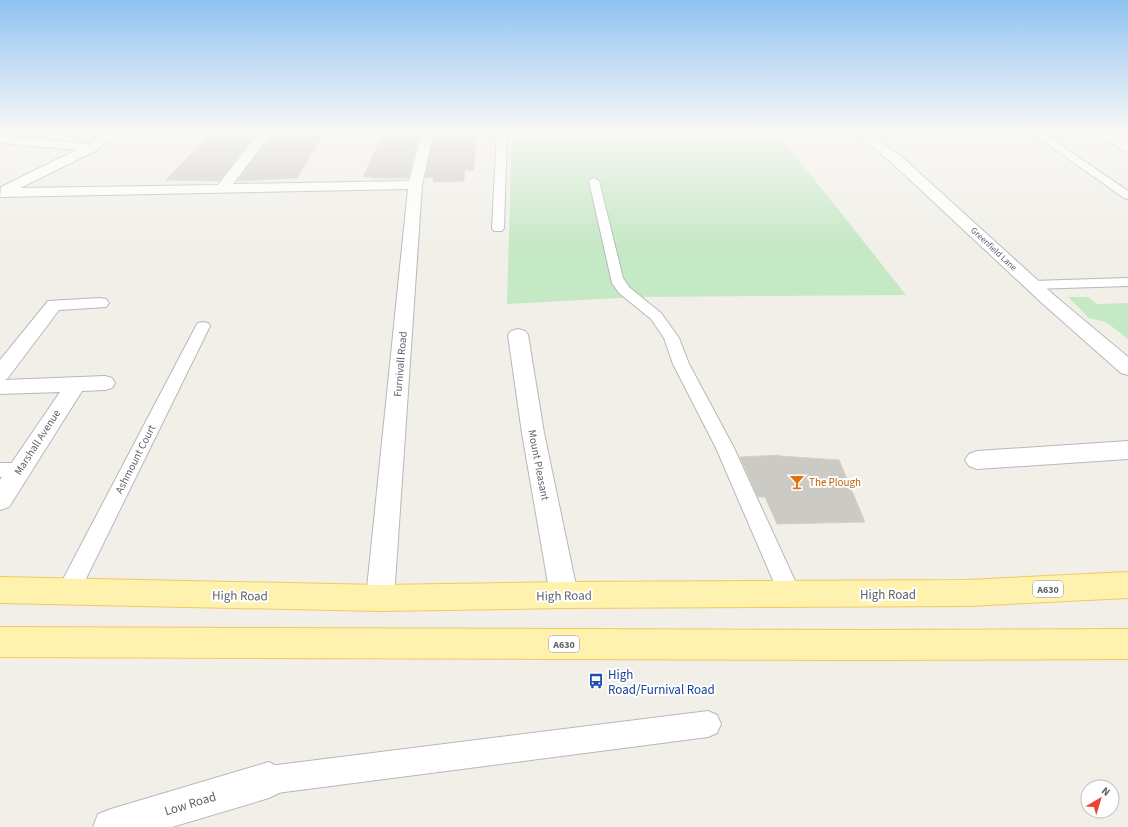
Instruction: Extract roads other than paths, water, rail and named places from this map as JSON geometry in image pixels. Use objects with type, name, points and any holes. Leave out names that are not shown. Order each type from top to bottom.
[{"type":"main road","name":"High Road","points":[[0,590],[380,598],[564,595],[968,593],[1128,586]]},
{"type":"main road","name":"A630","points":[[0,642],[845,645],[1128,644]]},
{"type":"street","points":[[0,193],[47,170]]},
{"type":"street","points":[[223,188],[237,170]]},
{"type":"street","name":"Furnivall Road","points":[[380,598],[415,185],[419,170]]},
{"type":"street","name":"Greenfield Lane","points":[[907,170],[1032,284],[1128,368]]},
{"type":"street","points":[[0,193],[415,185]]},
{"type":"street","points":[[0,374],[54,305],[100,303]]},
{"type":"street","name":"Mount Pleasant","points":[[518,335],[533,433],[564,595]]},
{"type":"street","points":[[0,387],[105,383]]},
{"type":"street","name":"Marshall Avenue","points":[[0,500],[10,470],[74,385]]},
{"type":"street","points":[[977,460],[1128,450]]},
{"type":"street","name":"Low Road","points":[[117,826],[269,780]]},
{"type":"lane","points":[[498,228],[500,170]]},
{"type":"lane","points":[[1089,170],[1128,196]]},
{"type":"lane","points":[[594,181],[616,278],[620,288],[642,303],[657,317],[672,336],[678,350],[681,364],[725,448],[790,594]]},
{"type":"lane","points":[[1032,284],[1128,282]]},
{"type":"lane","name":"Ashmount Court","points":[[68,592],[203,326]]},
{"type":"lane","points":[[269,780],[708,724]]},
{"type":"place","name":"The Plough","points":[[797,482]]},
{"type":"place","name":"High Road/Furnival Road","points":[[596,681]]}]
